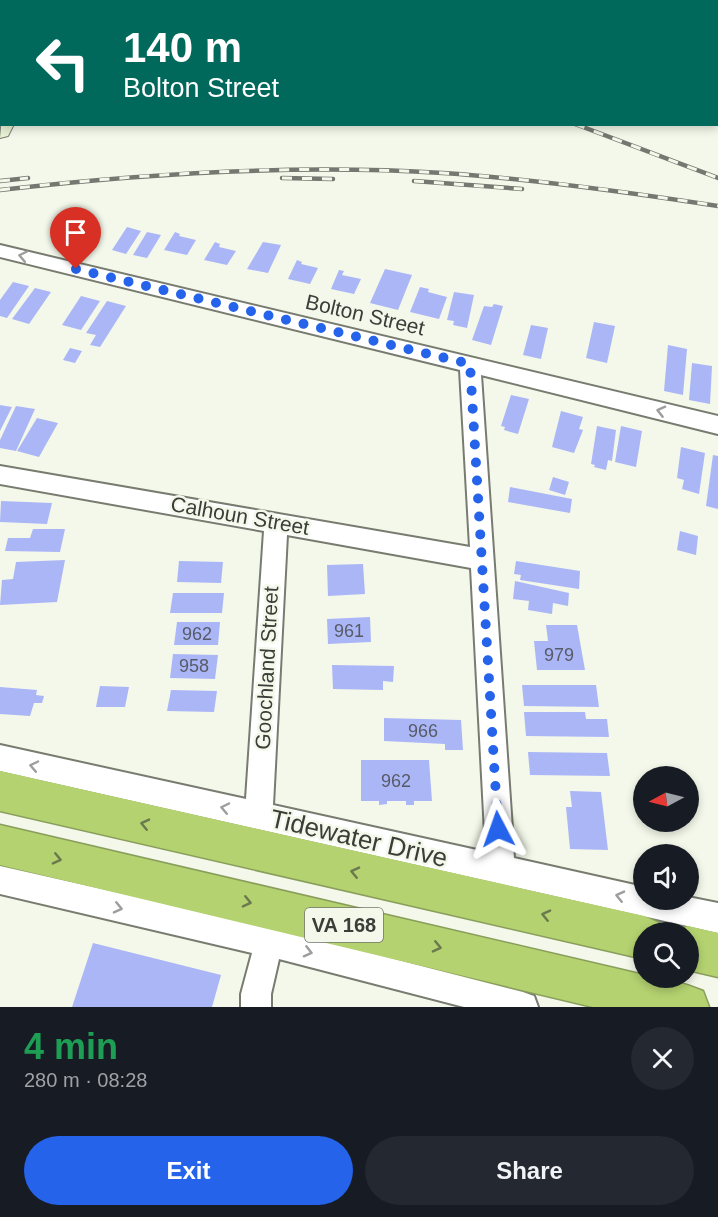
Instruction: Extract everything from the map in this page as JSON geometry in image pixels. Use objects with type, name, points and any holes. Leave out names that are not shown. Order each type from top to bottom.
[{"type":"highway","name":"Tidewater Drive","points":[[0,791],[633,935]]},
{"type":"highway","name":"VA 168","points":[[0,845],[687,1007]]},
{"type":"highway","points":[[699,951],[718,955]]},
{"type":"street","name":"Bolton Street","points":[[0,251],[718,425]]},
{"type":"street","points":[[470,364],[480,559],[501,869]]},
{"type":"street","name":"Calhoun Street","points":[[0,476],[480,559]]},
{"type":"street","name":"Goochland Street","points":[[258,815],[276,522]]},
{"type":"street","name":"Tidewater Drive","points":[[0,758],[718,918]]},
{"type":"street","points":[[0,880],[269,942],[522,1007]]},
{"type":"street","points":[[256,1007],[256,994],[269,942]]},
{"type":"building","points":[[127,227],[141,231],[126,254],[112,250]]},
{"type":"building","points":[[147,232],[161,235],[147,258],[133,255]]},
{"type":"building","points":[[175,232],[180,234],[179,236],[196,240],[187,255],[164,250]]},
{"type":"building","points":[[215,242],[220,244],[219,247],[236,251],[227,265],[204,260]]},
{"type":"building","points":[[263,242],[281,245],[268,273],[247,269]]},
{"type":"building","points":[[297,260],[302,262],[301,264],[318,268],[310,284],[288,279]]},
{"type":"building","points":[[385,269],[412,275],[398,310],[370,303]]},
{"type":"building","points":[[339,270],[344,271],[342,275],[361,279],[354,294],[331,289]]},
{"type":"building","points":[[13,282],[29,286],[7,318],[0,316],[0,300]]},
{"type":"building","points":[[420,287],[429,289],[428,292],[447,297],[439,319],[410,312]]},
{"type":"building","points":[[35,288],[51,292],[29,324],[12,319]]},
{"type":"building","points":[[454,292],[474,295],[467,328],[453,325],[454,321],[447,320]]},
{"type":"building","points":[[81,296],[100,301],[81,330],[62,325]]},
{"type":"building","points":[[107,301],[126,306],[100,347],[90,345],[96,335],[86,333]]},
{"type":"building","points":[[494,304],[503,306],[491,345],[472,340],[484,306],[492,307]]},
{"type":"building","points":[[594,322],[615,326],[607,363],[586,358]]},
{"type":"building","points":[[531,325],[548,328],[541,359],[523,355]]},
{"type":"building","points":[[668,345],[687,349],[683,395],[664,391]]},
{"type":"building","points":[[70,348],[82,351],[75,363],[63,360]]},
{"type":"building","points":[[692,363],[712,366],[710,404],[689,400]]},
{"type":"building","points":[[511,395],[529,399],[518,434],[504,430],[505,427],[501,426]]},
{"type":"building","points":[[0,405],[12,407],[0,431]]},
{"type":"building","points":[[16,406],[35,409],[16,451],[0,448],[0,440]]},
{"type":"building","points":[[561,411],[583,417],[579,429],[583,430],[574,453],[552,447]]},
{"type":"building","points":[[37,418],[58,423],[39,457],[17,451]]},
{"type":"building","points":[[597,426],[616,430],[612,461],[608,460],[606,470],[591,464]]},
{"type":"building","points":[[621,426],[642,431],[636,467],[615,462]]},
{"type":"building","points":[[681,447],[705,453],[699,494],[682,489],[684,480],[677,478]]},
{"type":"building","points":[[713,455],[718,456],[718,509],[706,506]]},
{"type":"building","points":[[553,477],[569,482],[565,495],[549,490]]},
{"type":"building","points":[[510,487],[572,499],[570,513],[508,502]]},
{"type":"building","points":[[1,501],[52,503],[47,524],[0,522]]},
{"type":"building","points":[[33,529],[65,529],[60,552],[5,551],[8,538],[30,538]]},
{"type":"building","points":[[680,531],[698,536],[696,555],[677,550]]},
{"type":"building","points":[[65,560],[57,602],[0,605],[2,580],[13,579],[16,562]]},
{"type":"building","points":[[179,561],[223,562],[221,583],[177,582]]},
{"type":"building","points":[[516,561],[580,571],[579,589],[520,580],[521,575],[514,574]]},
{"type":"building","points":[[363,564],[365,594],[328,596],[327,565]]},
{"type":"building","points":[[515,581],[569,593],[568,606],[553,603],[552,614],[528,610],[529,601],[513,599]]},
{"type":"building","points":[[173,593],[224,593],[222,613],[170,613]]},
{"type":"building","points":[[370,617],[371,642],[328,644],[327,619]]},
{"type":"building","points":[[177,622],[220,622],[218,645],[174,645]]},
{"type":"building","points":[[546,625],[577,625],[585,670],[537,670],[534,641],[548,641]]},
{"type":"building","points":[[173,654],[218,655],[215,679],[170,678]]},
{"type":"building","points":[[332,665],[394,666],[393,682],[383,681],[383,690],[333,689]]},
{"type":"building","points":[[522,685],[596,685],[599,707],[524,706]]},
{"type":"building","points":[[100,686],[129,687],[125,707],[96,707]]},
{"type":"building","points":[[0,687],[37,690],[36,695],[44,696],[42,703],[34,703],[30,716],[0,714]]},
{"type":"building","points":[[171,690],[217,691],[214,712],[167,711]]},
{"type":"building","points":[[524,712],[585,712],[586,719],[607,719],[609,737],[526,736]]},
{"type":"building","points":[[384,718],[461,720],[463,750],[445,750],[445,744],[384,741]]},
{"type":"building","points":[[528,752],[607,753],[610,776],[530,775]]},
{"type":"building","points":[[361,760],[429,760],[432,801],[414,801],[414,805],[406,805],[406,801],[387,801],[387,804],[379,805],[379,801],[361,801]]},
{"type":"building","points":[[570,791],[601,792],[608,850],[570,849],[566,807],[572,807]]},
{"type":"building","points":[[93,943],[221,975],[212,1007],[72,1007]]},
{"type":"railway","points":[[580,126],[718,178]]},
{"type":"railway","points":[[0,190],[110,179],[221,172],[388,170],[546,182],[718,206]]},
{"type":"railway","points":[[0,181],[28,178]]},
{"type":"railway","points":[[282,178],[333,179]]},
{"type":"railway","points":[[414,181],[522,189]]},
{"type":"route","points":[[76,269],[470,364],[498,829]]}]
